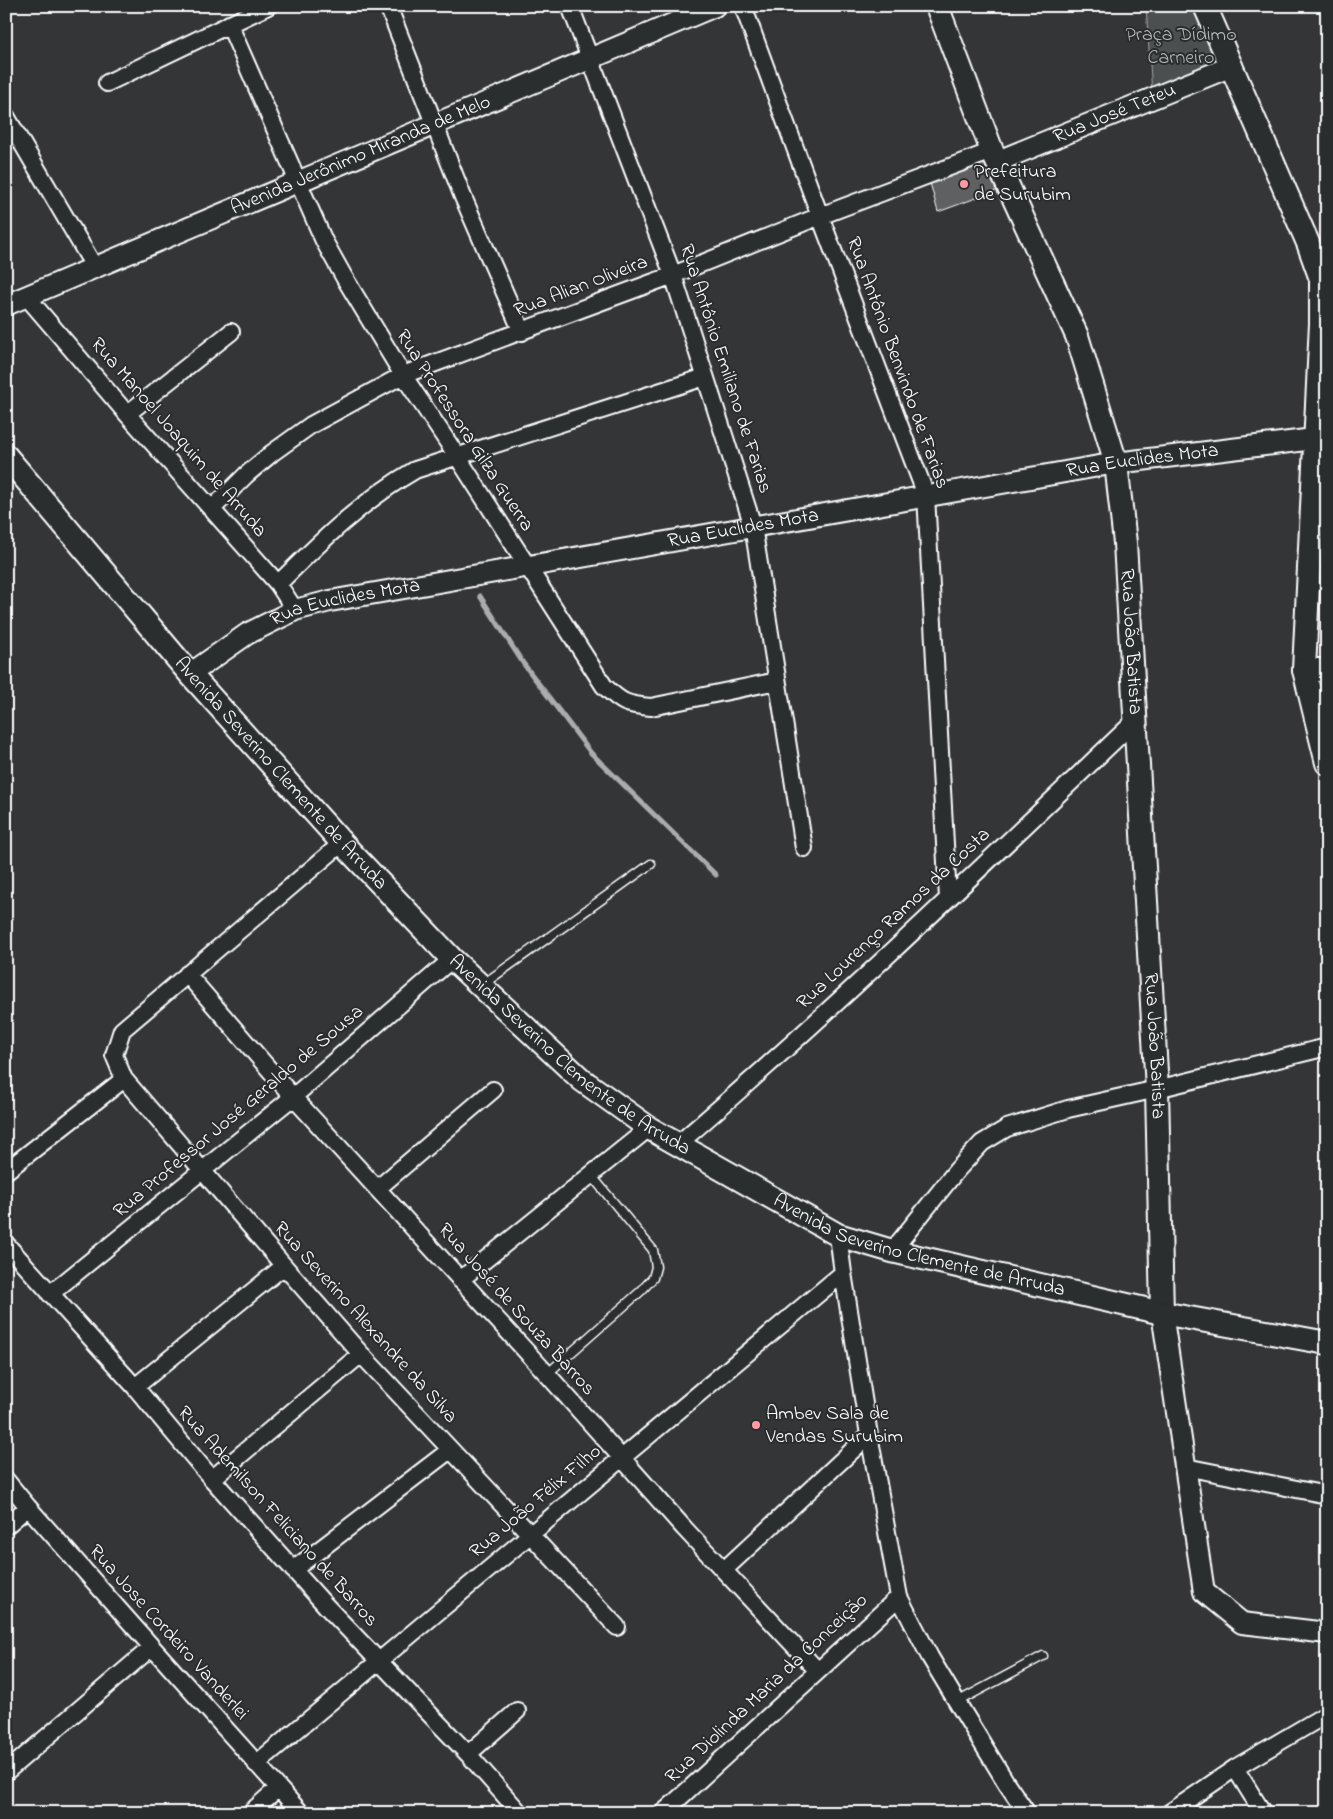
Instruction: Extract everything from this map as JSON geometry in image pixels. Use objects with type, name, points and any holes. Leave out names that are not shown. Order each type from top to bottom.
[{"type":"main road","name":"Rua João Batista","points":[[937,6],[995,156],[1077,336],[1116,463],[1125,543],[1157,1089],[1162,1313]]},
{"type":"main road","points":[[1205,6],[1324,278],[1314,439],[1304,670],[1327,763]]},
{"type":"main road","name":"Avenida Severino Clemente de Arruda","points":[[6,456],[190,674],[342,843],[452,959],[582,1080],[649,1128],[838,1235],[892,1251],[1162,1313],[1327,1343]]},
{"type":"main road","points":[[1304,670],[1327,670]]},
{"type":"street","points":[[107,83],[268,6]]},
{"type":"street","points":[[388,6],[464,197],[522,332]]},
{"type":"street","name":"Rua Antônio Emiliano de Farias","points":[[570,6],[673,275],[753,526],[804,848]]},
{"type":"street","name":"Avenida Jerônimo Miranda de Melo","points":[[6,305],[715,6]]},
{"type":"street","name":"Rua Antônio Benvindo de Farias","points":[[743,6],[926,495],[948,899]]},
{"type":"street","name":"Rua Professora Gilza Guerra","points":[[229,24],[324,241],[362,311],[604,686],[620,701],[637,706],[651,707],[777,681]]},
{"type":"street","name":"Rua José Teteu","points":[[995,156],[1232,66]]},
{"type":"street","points":[[6,116],[95,268]]},
{"type":"street","name":"Rua Alian Oliveira","points":[[212,509],[246,475],[272,453],[312,425],[403,375],[673,275],[820,216],[995,156]]},
{"type":"street","name":"Rua Manoel Joaquim de Arruda","points":[[26,297],[278,584],[295,610]]},
{"type":"street","points":[[127,414],[232,332]]},
{"type":"street","points":[[278,584],[324,539],[364,504],[384,488],[415,470],[705,377]]},
{"type":"street","name":"Rua Euclides Mota","points":[[190,674],[247,634],[295,610],[330,601],[1116,463],[1314,439]]},
{"type":"street","name":"Rua Lourenço Ramos da Costa","points":[[677,1144],[753,1079],[948,899],[1136,720]]},
{"type":"street","points":[[187,974],[342,843]]},
{"type":"street","name":"Rua Professor José Geraldo de Sousa","points":[[50,1294],[293,1097],[452,959]]},
{"type":"street","name":"Rua Severino Alexandre da Silva","points":[[187,974],[122,1030],[114,1055],[124,1079],[202,1172],[361,1354],[618,1627]]},
{"type":"street","name":"Rua José de Souza Barros","points":[[187,974],[293,1097],[818,1671]]},
{"type":"street","points":[[892,1251],[982,1143],[1007,1128],[1068,1109],[1327,1047]]},
{"type":"street","points":[[6,1172],[124,1079]]},
{"type":"street","points":[[377,1189],[493,1090]]},
{"type":"street","points":[[460,1280],[649,1128]]},
{"type":"street","points":[[838,1235],[869,1436],[898,1597],[930,1657],[1026,1813]]},
{"type":"street","name":"Rua Ademilson Feliciano de Barros","points":[[6,1244],[135,1387],[212,1479],[293,1570],[378,1662],[468,1754],[520,1813]]},
{"type":"street","points":[[135,1387],[284,1266]]},
{"type":"street","name":"Rua João Félix Filho","points":[[256,1764],[843,1273]]},
{"type":"street","points":[[1162,1313],[1204,1592],[1242,1623],[1327,1633]]},
{"type":"street","points":[[212,1479],[361,1354]]},
{"type":"street","points":[[724,1570],[869,1436]]},
{"type":"street","points":[[293,1570],[450,1450]]},
{"type":"street","points":[[1185,1467],[1327,1495]]},
{"type":"street","name":"Rua Jose Cordeiro Vanderlei","points":[[6,1480],[301,1813]]},
{"type":"street","points":[[6,1526],[28,1507]]},
{"type":"street","name":"Rua Diolinda Maria da Conceição","points":[[664,1813],[898,1597]]},
{"type":"street","points":[[6,1772],[152,1647]]},
{"type":"street","points":[[468,1754],[517,1711]]},
{"type":"street","points":[[1169,1813],[1235,1768],[1327,1714]]},
{"type":"street","points":[[1235,1768],[1263,1813]]},
{"type":"street","points":[[250,1813],[278,1788]]},
{"type":"lane","points":[[481,986],[651,864]]},
{"type":"lane","points":[[547,1374],[641,1291],[653,1278],[656,1267],[653,1250],[591,1175]]},
{"type":"lane","points":[[957,1702],[1043,1656]]},
{"type":"green space","name":"Praça Dídimo Carneiro","points":[[1146,6],[1199,6],[1222,64],[1152,93]]},
{"type":"building","name":"Prefeitura de Surubim","points":[[988,155],[998,190],[938,212],[929,179]]},
{"type":"waterway","points":[[480,596],[523,663],[591,753],[716,875]]},
{"type":"place","name":"Prefeitura de Surubim","points":[[964,184]]},
{"type":"place","name":"Ambev Sala de Vendas Surubim","points":[[756,1425]]}]
